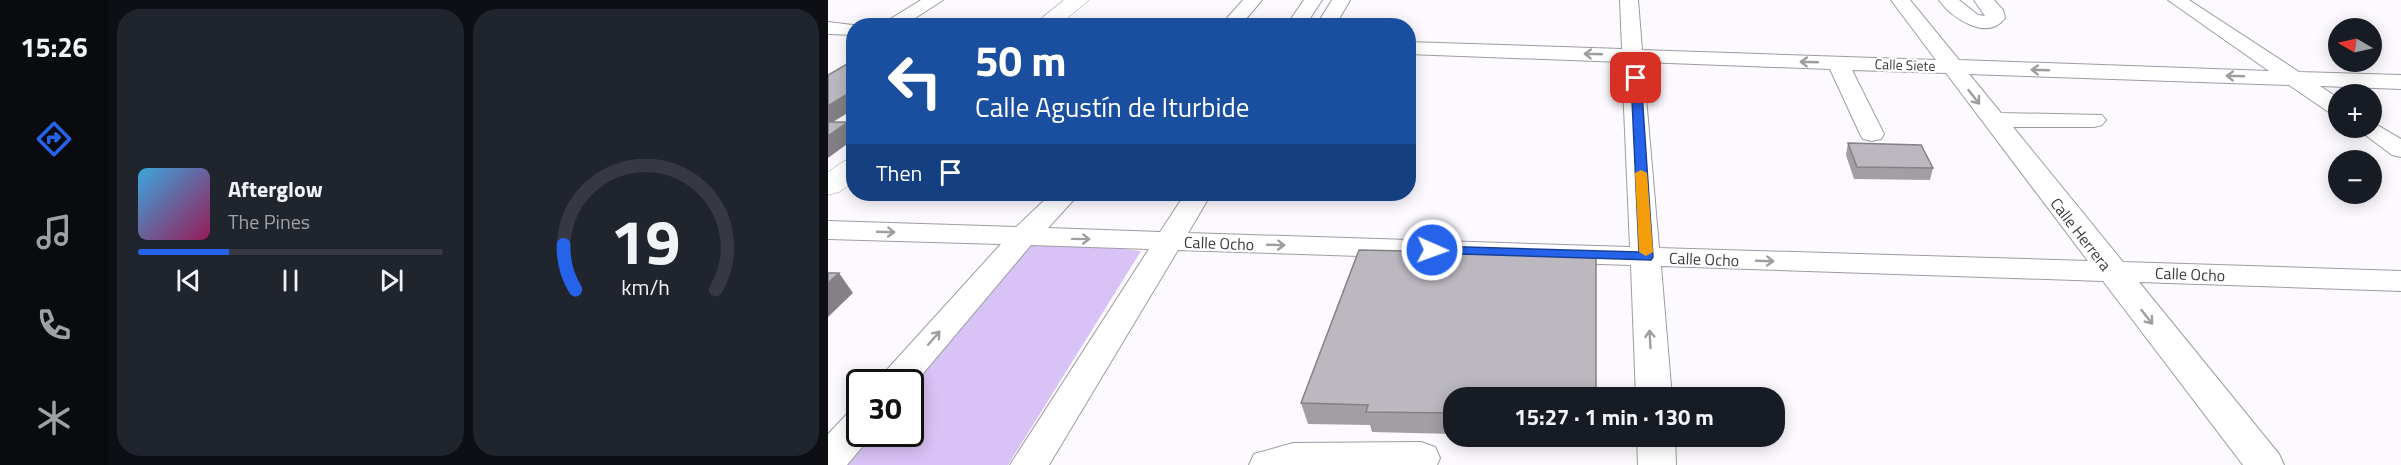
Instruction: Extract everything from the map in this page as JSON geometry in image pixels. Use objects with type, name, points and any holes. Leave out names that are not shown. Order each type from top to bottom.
[{"type":"main road","points":[[1054,18],[1078,0]]},
{"type":"main road","points":[[828,186],[846,173]]},
{"type":"street","points":[[902,18],[934,0]]},
{"type":"street","points":[[1236,18],[1253,0]]},
{"type":"street","points":[[1301,18],[1313,0]]},
{"type":"street","points":[[1330,18],[1341,0]]},
{"type":"street","points":[[1629,0],[1653,387]]},
{"type":"street","name":"Calle Herrera","points":[[1900,0],[2111,272],[2265,465]]},
{"type":"street","points":[[1948,0],[1973,20],[1991,22],[1995,18],[1994,10],[1983,0]]},
{"type":"street","points":[[2177,0],[2328,101]]},
{"type":"street","points":[[828,28],[846,29]]},
{"type":"street","name":"Calle Siete","points":[[1416,48],[2401,82]]},
{"type":"street","points":[[1838,63],[1872,134]]},
{"type":"street","points":[[1993,120],[2094,120]]},
{"type":"street","points":[[2382,137],[2401,150]]},
{"type":"street","points":[[907,369],[1023,237],[1059,201]]},
{"type":"street","points":[[1029,465],[1194,201]]},
{"type":"street","name":"Calle Ocho","points":[[828,230],[2401,281]]},
{"type":"street","points":[[828,460],[846,440]]},
{"type":"street","points":[[1656,447],[1657,465]]},
{"type":"street","points":[[1268,465],[1293,459],[1421,458]]},
{"type":"shaded area","points":[[1024,239],[1141,251],[1008,465],[830,465],[847,447],[924,447],[924,369],[912,369]]},
{"type":"building","points":[[846,65],[846,95],[828,106],[828,75]]},
{"type":"building","points":[[828,122],[846,122],[846,123],[828,136]]},
{"type":"building","points":[[1848,143],[1921,145],[1933,168],[1857,167]]},
{"type":"building","points":[[1359,250],[1596,255],[1596,387],[1443,387],[1443,413],[1366,412],[1368,405],[1301,403]]},
{"type":"building","points":[[828,273],[839,273],[828,283]]},
{"type":"slow traffic","points":[[1641,173],[1646,252]]},
{"type":"route","points":[[1432,250],[1646,257],[1636,78]]}]
